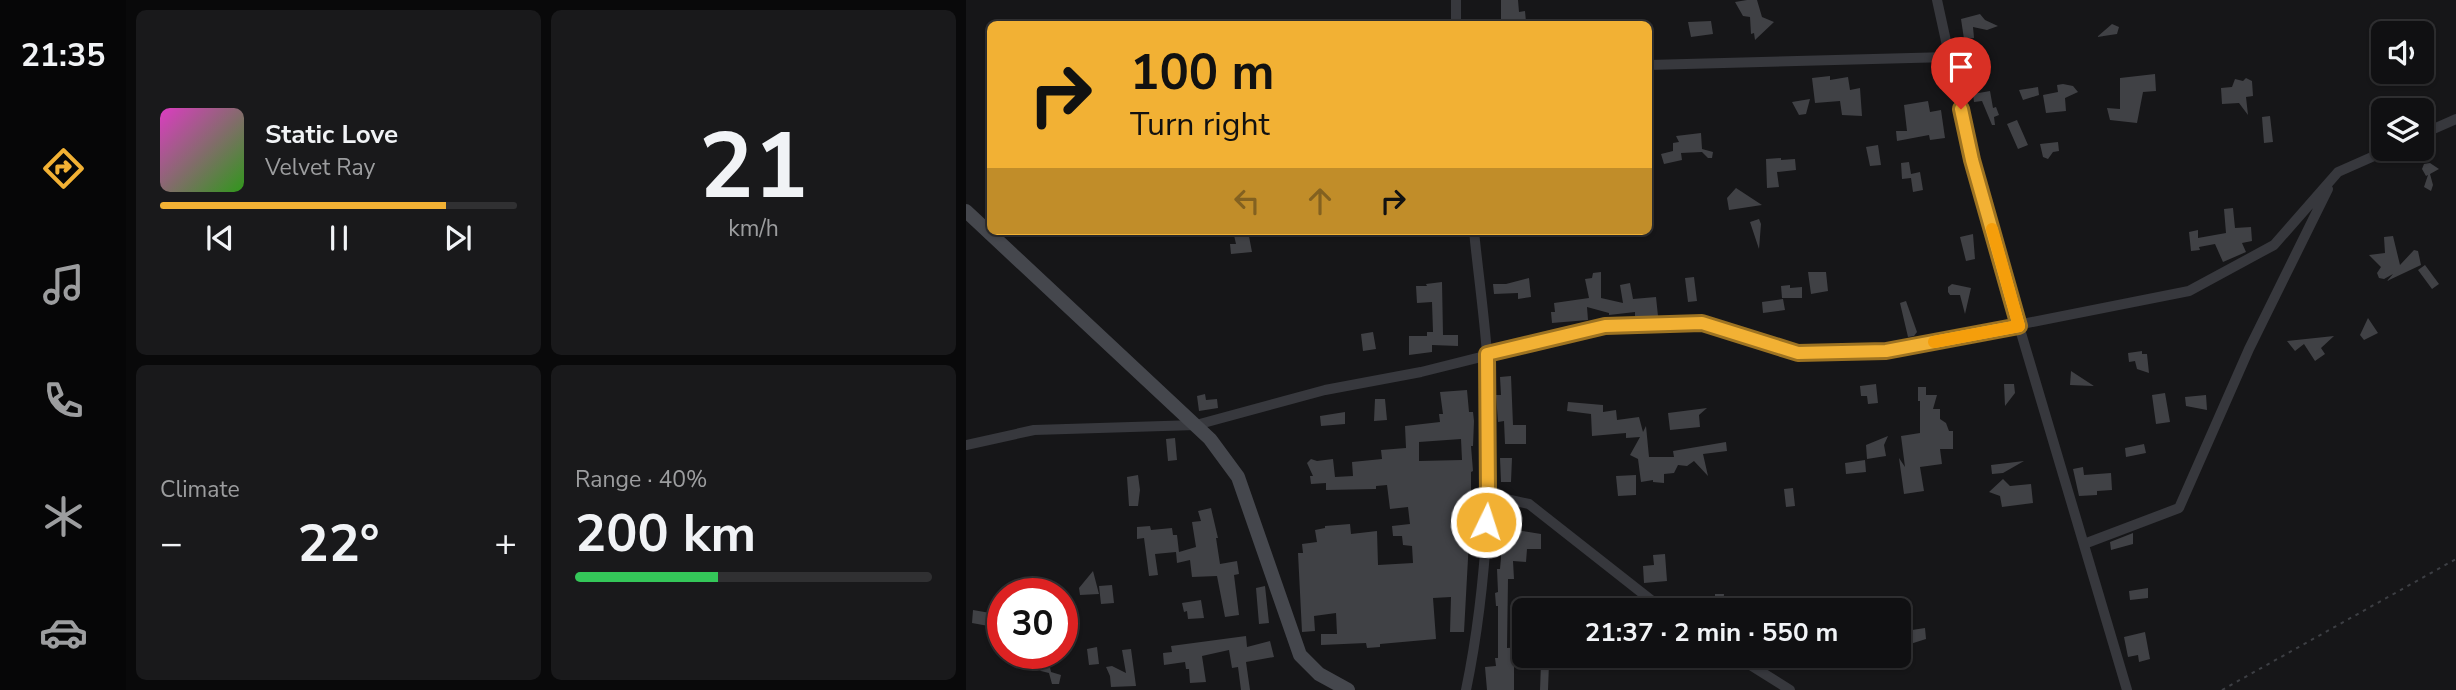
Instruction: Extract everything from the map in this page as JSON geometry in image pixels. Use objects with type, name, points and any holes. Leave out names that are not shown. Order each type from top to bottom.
[{"type":"street","points":[[1456,0],[1456,21]]},
{"type":"street","points":[[1937,0],[1972,160],[2127,690]]},
{"type":"street","points":[[1652,65],[1949,57]]},
{"type":"street","points":[[2434,128],[2456,118]]},
{"type":"street","points":[[966,444],[1034,430],[1196,425],[1325,390],[1421,372],[1605,326],[1702,323],[1798,353],[1886,351],[2019,326],[2189,291],[2274,245],[2335,176],[2371,158]]},
{"type":"street","points":[[2084,544],[2179,508],[2249,349],[2335,176]]},
{"type":"street","points":[[966,211],[987,231]]},
{"type":"street","points":[[992,235],[1196,425],[1238,477],[1300,655],[1319,674],[1348,690]]},
{"type":"street","points":[[1466,690],[1477,634],[1488,495],[1487,354],[1474,235]]},
{"type":"street","points":[[1488,495],[1529,504],[1648,598]]},
{"type":"street","points":[[1755,668],[1790,690]]},
{"type":"path","points":[[2222,690],[2456,559]]},
{"type":"building","points":[[1501,0],[1518,0],[1519,12],[1525,11],[1526,21],[1501,21]]},
{"type":"building","points":[[1757,0],[1762,17],[1774,22],[1755,40],[1754,33],[1751,34],[1750,17],[1743,16],[1735,2]]},
{"type":"building","points":[[1980,14],[1985,20],[1998,26],[1987,30],[1973,27],[1974,38],[1964,39],[1961,19]]},
{"type":"building","points":[[1711,21],[1713,34],[1691,37],[1688,22]]},
{"type":"building","points":[[2112,24],[2119,27],[2117,34],[2097,37]]},
{"type":"building","points":[[2155,74],[2156,91],[2143,92],[2137,123],[2110,120],[2107,108],[2120,109],[2120,78]]},
{"type":"building","points":[[1830,76],[1830,80],[1848,77],[1850,90],[1860,88],[1862,116],[1842,115],[1840,101],[1815,103],[1812,78]]},
{"type":"building","points":[[2246,78],[2252,81],[2253,96],[2246,97],[2248,115],[2239,103],[2222,104],[2221,88],[2232,87],[2235,79],[2243,81]]},
{"type":"building","points":[[2057,85],[2073,86],[2078,92],[2065,98],[2066,111],[2046,113],[2043,95],[2058,92]]},
{"type":"building","points":[[2038,87],[2039,95],[2023,100],[2019,90]]},
{"type":"building","points":[[1990,91],[1993,108],[1996,107],[1999,115],[1994,117],[1995,125],[1992,125],[1982,101],[1974,102],[1973,94]]},
{"type":"building","points":[[1810,99],[1806,114],[1799,115],[1792,102]]},
{"type":"building","points":[[1928,101],[1930,112],[1941,110],[1945,138],[1930,140],[1929,135],[1897,141],[1896,131],[1907,131],[1904,105]]},
{"type":"building","points":[[2270,116],[2273,142],[2264,143],[2262,117]]},
{"type":"building","points":[[2017,120],[2028,145],[2018,149],[2007,124]]},
{"type":"building","points":[[1701,133],[1702,149],[1713,152],[1712,158],[1702,152],[1681,153],[1682,160],[1664,164],[1661,154],[1673,151],[1673,143],[1679,142],[1676,136]]},
{"type":"building","points":[[2058,142],[2059,151],[2053,152],[2048,159],[2043,157],[2040,144]]},
{"type":"building","points":[[1878,145],[1881,165],[1870,166],[1866,147]]},
{"type":"building","points":[[1766,159],[1795,159],[1796,170],[1777,172],[1779,187],[1767,188]]},
{"type":"building","points":[[1909,162],[1911,174],[1920,172],[1923,190],[1913,192],[1911,178],[1902,179],[1901,163]]},
{"type":"building","points":[[2430,163],[2439,169],[2430,174],[2433,185],[2431,191],[2424,187],[2428,175],[2426,176],[2422,169],[2424,164]]},
{"type":"building","points":[[1736,188],[1762,205],[1729,210],[1727,198]]},
{"type":"building","points":[[2233,208],[2235,228],[2251,227],[2252,241],[2242,243],[2246,252],[2223,262],[2215,244],[2191,251],[2189,232],[2198,230],[2198,238],[2226,233],[2224,209]]},
{"type":"building","points":[[1759,219],[1761,224],[1759,249],[1750,222]]},
{"type":"building","points":[[1973,234],[1975,259],[1966,261],[1960,237]]},
{"type":"building","points":[[1234,235],[1249,235],[1252,252],[1231,254],[1230,244],[1236,244]]},
{"type":"building","points":[[2393,236],[2400,265],[2414,250],[2418,251],[2421,265],[2387,281],[2393,274],[2384,279],[2379,278],[2377,273],[2381,267],[2369,255],[2385,253],[2384,237]]},
{"type":"building","points":[[2425,265],[2439,284],[2432,289],[2418,270]]},
{"type":"building","points":[[1601,272],[1601,298],[1623,303],[1620,285],[1630,283],[1633,299],[1656,297],[1658,316],[1635,316],[1635,312],[1609,315],[1587,307],[1588,320],[1552,323],[1554,303],[1589,298],[1585,279],[1592,278],[1593,273]]},
{"type":"building","points":[[1808,272],[1826,272],[1828,291],[1811,294]]},
{"type":"building","points":[[1694,277],[1697,301],[1688,302],[1685,278]]},
{"type":"building","points":[[1529,278],[1531,297],[1518,299],[1518,293],[1494,294],[1493,284],[1506,284]]},
{"type":"building","points":[[1442,282],[1443,335],[1458,335],[1458,346],[1432,345],[1432,352],[1409,355],[1409,336],[1427,336],[1427,332],[1433,332],[1432,302],[1417,303],[1416,286]]},
{"type":"building","points":[[1952,284],[1971,288],[1965,314],[1960,295],[1950,295],[1948,292],[1948,287]]},
{"type":"building","points":[[1790,285],[1790,288],[1802,287],[1802,298],[1782,298],[1781,286]]},
{"type":"building","points":[[1783,299],[1785,310],[1763,313],[1762,302]]},
{"type":"building","points":[[1906,301],[1917,332],[1908,337],[1900,303]]},
{"type":"building","points":[[2368,318],[2378,333],[2364,340],[2360,335]]},
{"type":"building","points":[[1373,332],[1376,349],[1363,351],[1361,334]]},
{"type":"building","points":[[2334,336],[2321,348],[2325,354],[2315,361],[2304,344],[2295,351],[2287,341]]},
{"type":"building","points":[[2142,351],[2142,354],[2147,354],[2149,373],[2137,369],[2135,361],[2129,362],[2128,353]]},
{"type":"building","points":[[2071,371],[2094,386],[2070,385]]},
{"type":"building","points":[[1511,376],[1513,425],[1526,425],[1526,444],[1505,444],[1504,421],[1498,422],[1496,395],[1501,395],[1500,377]]},
{"type":"building","points":[[1876,384],[1878,403],[1868,404],[1867,396],[1861,396],[1860,386]]},
{"type":"building","points":[[2004,384],[2014,384],[2015,393],[2005,406]]},
{"type":"building","points":[[1918,387],[1926,387],[1926,395],[1937,395],[1933,409],[1940,409],[1940,419],[1946,423],[1949,431],[1953,431],[1953,449],[1940,449],[1942,464],[1920,467],[1924,491],[1904,494],[1899,458],[1905,467],[1901,436],[1920,433]]},
{"type":"building","points":[[1467,390],[1469,412],[1473,412],[1474,421],[1471,446],[1471,540],[1464,632],[1450,632],[1451,597],[1433,598],[1436,639],[1380,644],[1380,647],[1367,648],[1366,643],[1321,645],[1321,634],[1337,634],[1336,613],[1314,616],[1315,631],[1302,632],[1298,553],[1303,553],[1302,544],[1317,542],[1315,530],[1325,526],[1350,524],[1351,534],[1377,531],[1378,565],[1413,563],[1412,546],[1403,545],[1402,536],[1393,536],[1392,526],[1410,524],[1408,507],[1390,509],[1387,485],[1376,486],[1376,489],[1326,490],[1326,483],[1311,484],[1310,476],[1313,476],[1307,463],[1311,459],[1333,459],[1335,477],[1353,476],[1352,462],[1382,459],[1381,450],[1406,448],[1405,426],[1440,422],[1439,414],[1443,414],[1440,392]],"holes":[[[1461,439],[1462,460],[1419,461],[1419,442]]]},
{"type":"building","points":[[2165,393],[2170,422],[2156,424],[2152,395]]},
{"type":"building","points":[[1205,394],[1206,400],[1217,399],[1218,408],[1199,411],[1197,396]]},
{"type":"building","points":[[2206,395],[2207,410],[2186,406],[2185,397]]},
{"type":"building","points":[[1375,399],[1385,399],[1387,420],[1374,421]]},
{"type":"building","points":[[1568,402],[1603,405],[1603,412],[1616,410],[1617,420],[1639,417],[1643,432],[1646,426],[1649,457],[1674,457],[1673,451],[1726,442],[1727,451],[1703,454],[1708,476],[1694,461],[1687,466],[1678,465],[1674,473],[1664,474],[1664,483],[1653,480],[1641,482],[1638,459],[1630,455],[1640,437],[1626,438],[1626,433],[1592,436],[1591,414],[1567,411]]},
{"type":"building","points":[[1707,408],[1699,415],[1700,427],[1670,430],[1668,413]]},
{"type":"building","points":[[1345,412],[1345,424],[1321,426],[1320,416]]},
{"type":"building","points":[[1888,436],[1884,445],[1886,456],[1867,459],[1866,445]]},
{"type":"building","points":[[1175,438],[1177,460],[1168,461],[1166,439]]},
{"type":"building","points":[[2144,444],[2146,453],[2126,457],[2125,448]]},
{"type":"building","points":[[1500,458],[1512,458],[1511,482],[1501,482]]},
{"type":"building","points":[[1865,460],[1866,472],[1846,474],[1845,463]]},
{"type":"building","points":[[2024,461],[2003,473],[1992,474],[1991,465]]},
{"type":"building","points":[[2083,467],[2084,475],[2111,473],[2112,490],[2097,491],[2097,495],[2079,496],[2073,469]]},
{"type":"building","points":[[1138,475],[1138,506],[1129,506],[1127,477]]},
{"type":"building","points":[[1636,475],[1636,495],[1618,496],[1616,476]]},
{"type":"building","points":[[2003,479],[2010,486],[2031,484],[2033,503],[2002,507],[2000,496],[1989,492]]},
{"type":"building","points":[[1793,488],[1795,506],[1786,507],[1784,489]]},
{"type":"building","points":[[1211,508],[1218,538],[1220,564],[1237,561],[1239,574],[1234,575],[1239,615],[1225,617],[1217,576],[1192,577],[1190,560],[1177,563],[1176,552],[1155,554],[1158,575],[1149,576],[1144,538],[1137,539],[1137,527],[1150,526],[1151,530],[1172,528],[1173,535],[1177,535],[1179,552],[1196,547],[1192,522],[1201,521],[1198,511]]},
{"type":"building","points":[[1515,514],[1516,530],[1541,534],[1541,549],[1527,549],[1526,562],[1513,561],[1514,579],[1508,579],[1507,648],[1512,648],[1514,690],[1487,690],[1485,667],[1496,666],[1495,658],[1498,658],[1498,606],[1495,593],[1498,592],[1497,569],[1500,569],[1501,558],[1501,515]]},
{"type":"building","points":[[2133,533],[2133,544],[2111,550],[2110,542]]},
{"type":"building","points":[[1665,554],[1667,581],[1644,583],[1643,566],[1654,565],[1653,555]]},
{"type":"building","points":[[1093,571],[1099,594],[1080,595],[1079,588]]},
{"type":"building","points":[[1112,585],[1114,603],[1101,604],[1099,586]]},
{"type":"building","points":[[1265,586],[1269,623],[1259,624],[1256,588]]},
{"type":"building","points":[[2148,588],[2148,598],[2130,600],[2129,591]]},
{"type":"building","points":[[1715,594],[1724,594],[1724,598],[1715,598]]},
{"type":"building","points":[[1201,600],[1204,618],[1188,619],[1182,603]]},
{"type":"building","points":[[973,610],[987,612],[987,626],[972,623]]},
{"type":"building","points":[[1911,628],[1925,628],[1926,639],[1911,644]]},
{"type":"building","points":[[2145,632],[2150,659],[2139,662],[2138,655],[2128,657],[2124,637]]},
{"type":"building","points":[[1246,636],[1247,647],[1270,641],[1274,657],[1246,662],[1250,690],[1241,690],[1238,667],[1232,668],[1229,650],[1202,656],[1206,682],[1190,683],[1189,669],[1186,669],[1185,662],[1164,665],[1163,653],[1172,652],[1171,646]]},
{"type":"building","points":[[1097,647],[1099,664],[1089,665],[1087,649]]},
{"type":"building","points":[[1131,649],[1136,686],[1111,687],[1106,667],[1112,666],[1126,673],[1122,650]]},
{"type":"building","points":[[1541,668],[1549,668],[1548,690],[1540,690]]},
{"type":"building","points":[[1039,669],[1050,669],[1051,672],[1061,675],[1059,684],[1052,684],[1049,673]]},
{"type":"slow traffic","points":[[1934,342],[2019,326],[1992,229]]},
{"type":"route","points":[[1486,522],[1487,354],[1605,326],[1702,323],[1798,353],[1886,351],[2019,326],[1972,160],[1961,109]]}]
